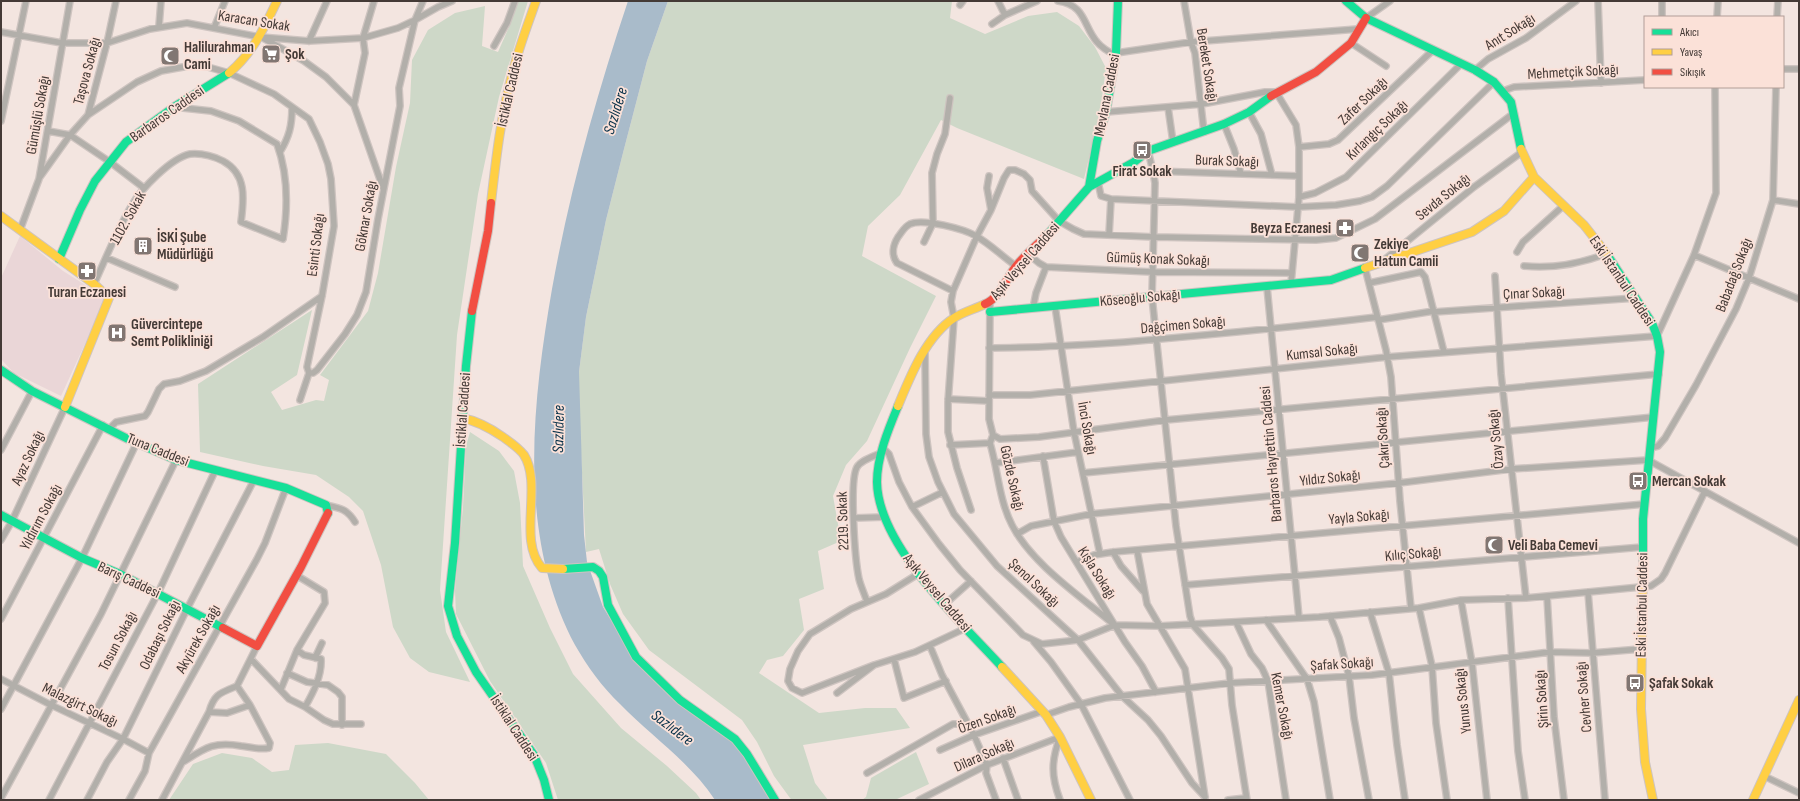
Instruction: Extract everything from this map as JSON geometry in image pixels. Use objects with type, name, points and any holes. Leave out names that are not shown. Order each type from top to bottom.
[{"type":"street","points":[[1,121],[20,36],[26,1]]},
{"type":"street","name":"Gümüşlü Sokağı","points":[[20,230],[39,179],[70,1]]},
{"type":"street","name":"Taşova Sokağı","points":[[39,179],[70,135],[88,115],[116,1]]},
{"type":"street","points":[[159,26],[161,1]]},
{"type":"street","points":[[214,28],[226,1]]},
{"type":"street","name":"Barbaros Caddesi","points":[[59,259],[80,210],[95,181],[126,142],[174,107],[229,73],[241,63],[260,37],[277,1]]},
{"type":"street","points":[[310,41],[327,1]]},
{"type":"street","points":[[354,105],[364,53],[363,38],[374,1]]},
{"type":"street","points":[[415,20],[423,1]]},
{"type":"street","points":[[363,38],[398,28],[452,1]]},
{"type":"street","points":[[494,46],[507,23],[515,1]]},
{"type":"street","name":"İstiklal Caddesi","points":[[536,1],[513,70],[503,116],[497,148],[488,231],[471,318],[462,418],[455,543],[448,599],[449,612],[457,636],[476,672],[534,755],[540,768],[549,800]]},
{"type":"street","points":[[998,1],[1005,15]]},
{"type":"street","points":[[992,24],[1005,15],[1037,1]]},
{"type":"street","points":[[1058,1],[1075,8],[1084,16],[1098,42],[1115,54],[1191,42],[1358,29]]},
{"type":"street","name":"Mevlana Caddesi","points":[[1089,187],[1097,141],[1106,112],[1115,54],[1118,1]]},
{"type":"street","name":"Bereket Sokağı","points":[[1184,1],[1191,42],[1195,53],[1204,132]]},
{"type":"street","name":"Eski İstanbul Caddesi","points":[[1346,1],[1366,18],[1432,51],[1475,70],[1494,82],[1510,102],[1514,113],[1522,152],[1534,177],[1584,225],[1636,298],[1652,323],[1657,336],[1660,352],[1659,374],[1648,460],[1645,504],[1641,649],[1641,709],[1645,762],[1653,800]]},
{"type":"street","points":[[1366,18],[1390,1]]},
{"type":"street","name":"Anıt Sokağı","points":[[1475,70],[1488,60],[1526,38],[1576,1]]},
{"type":"street","points":[[1598,1],[1601,83]]},
{"type":"street","points":[[1662,1],[1662,16]]},
{"type":"street","points":[[1717,16],[1718,1]]},
{"type":"street","points":[[1777,16],[1778,1]]},
{"type":"street","name":"Aşık Veysel Caddesi","points":[[1091,800],[1060,736],[1045,713],[944,605],[902,552],[881,509],[877,482],[881,450],[911,375],[924,351],[942,328],[954,318],[990,302],[999,293],[1016,266],[1089,187],[1134,162],[1148,151],[1224,124],[1249,112],[1276,92],[1316,72],[1351,43],[1358,29],[1366,18]]},
{"type":"street","name":"Göknar Sokağı","points":[[309,373],[313,373],[317,370],[345,334],[360,309],[366,292],[383,188],[400,106],[399,88],[415,20]]},
{"type":"street","name":"Karacan Sokak","points":[[1,32],[62,43],[107,42],[159,26],[187,23],[260,37],[310,41],[363,38]]},
{"type":"street","points":[[260,37],[304,61],[326,77],[354,105],[383,188]]},
{"type":"street","points":[[1351,43],[1386,66]]},
{"type":"street","name":"Zafer Sokağı","points":[[1299,147],[1329,144],[1338,140],[1432,51]]},
{"type":"street","name":"Kırlangıç Sokağı","points":[[1299,197],[1315,193],[1346,177],[1461,64]]},
{"type":"street","name":"Esinti Sokağı","points":[[88,115],[137,82],[161,71],[194,65],[229,73],[274,94],[309,119],[320,142],[331,179],[334,226],[322,296],[307,366],[309,373],[300,400]]},
{"type":"street","points":[[1784,69],[1799,69]]},
{"type":"street","name":"Mehmetçik Sokağı","points":[[1502,91],[1514,87],[1644,80]]},
{"type":"street","points":[[1098,182],[1100,196],[1111,200],[1298,207],[1336,205],[1360,201],[1372,197],[1387,186],[1494,82]]},
{"type":"street","points":[[1657,336],[1694,255],[1716,194],[1715,88]]},
{"type":"street","name":"Babadağ Sokağı","points":[[1650,448],[1658,446],[1666,438],[1736,309],[1749,278],[1773,200],[1776,88]]},
{"type":"street","points":[[1106,112],[1202,104],[1265,92],[1276,92],[1296,125],[1299,147],[1299,197],[1291,284]]},
{"type":"street","points":[[924,242],[934,223],[932,173],[937,154],[945,134],[950,98]]},
{"type":"street","points":[[174,107],[211,111],[238,121],[269,138],[277,144],[280,152]]},
{"type":"street","points":[[1168,107],[1173,142]]},
{"type":"street","points":[[280,152],[287,141],[292,126],[292,108]]},
{"type":"street","points":[[1249,112],[1261,134],[1272,175]]},
{"type":"street","points":[[970,510],[956,468],[948,432],[948,399],[954,318],[951,302],[953,291],[977,236],[991,210],[1004,178],[1009,170],[1015,170],[1024,174],[1030,180],[1032,191],[1059,221],[1084,234],[1154,238],[1316,240],[1336,238],[1375,219],[1514,113]]},
{"type":"street","points":[[1224,124],[1234,149],[1241,174]]},
{"type":"street","points":[[48,130],[70,135],[110,162],[144,188]]},
{"type":"street","points":[[1148,151],[1153,171],[1155,202],[1152,297],[1174,506],[1190,616],[1193,625],[1222,658],[1229,669],[1232,705],[1247,799],[1228,800]]},
{"type":"street","name":"1102. Sokak","points":[[94,284],[132,205],[144,188],[168,166],[190,154],[209,155],[223,161],[234,169],[240,177],[244,198],[241,222],[283,239],[287,196],[280,152]]},
{"type":"street","name":"Sevda Sokağı","points":[[1380,263],[1474,186],[1522,152]]},
{"type":"street","name":"Burak Sokağı","points":[[1153,171],[1299,176]]},
{"type":"street","points":[[989,176],[988,188],[991,210]]},
{"type":"street","name":"Köseoğlu Sokağı","points":[[990,312],[1331,280],[1472,232],[1504,212],[1534,177]]},
{"type":"street","points":[[1109,235],[1111,200]]},
{"type":"street","points":[[1773,200],[1799,204]]},
{"type":"street","points":[[1517,252],[1523,242],[1563,206]]},
{"type":"street","points":[[1,216],[94,284],[109,298],[65,407]]},
{"type":"street","points":[[953,291],[897,263],[894,259],[894,245],[904,228],[912,223],[934,223],[961,230],[977,236],[1016,266]]},
{"type":"street","points":[[1028,254],[1038,263],[1046,267],[1036,293],[1033,308]]},
{"type":"street","points":[[1524,266],[1545,268],[1579,263],[1606,254]]},
{"type":"street","points":[[1694,255],[1799,299]]},
{"type":"street","points":[[107,258],[175,286]]},
{"type":"street","name":"Gümüş Konak Sokağı","points":[[1046,267],[1152,272],[1292,273]]},
{"type":"street","name":"Çakır Sokağı","points":[[1365,268],[1387,356],[1411,608]]},
{"type":"street","points":[[1369,283],[1421,272],[1425,277],[1444,352]]},
{"type":"street","name":"Özay Sokağı","points":[[1495,276],[1502,390],[1526,598]]},
{"type":"street","name":"Barbaros Hayrettin Caddesi","points":[[1267,287],[1299,618]]},
{"type":"street","points":[[106,427],[116,422],[145,416],[159,389],[164,384],[180,381],[206,371],[263,337],[322,296]]},
{"type":"street","name":"Çınar Sokağı","points":[[1378,318],[1496,307],[1636,298]]},
{"type":"street","points":[[990,302],[989,418],[993,435],[1000,439],[1039,437],[1166,420],[1502,390],[1659,374]]},
{"type":"street","name":"İnci Sokağı","points":[[1055,306],[1074,432],[1100,554]]},
{"type":"street","name":"Dağçimen Sokağı","points":[[989,348],[1035,348],[1157,339],[1378,318]]},
{"type":"street","name":"Kumsal Sokağı","points":[[989,395],[1030,395],[1387,356],[1657,336]]},
{"type":"street","name":"Şenol Sokağı","points":[[924,351],[926,434],[929,457],[943,492],[954,514],[997,566],[1078,640],[1122,696],[1148,720],[1161,736],[1192,783],[1205,799]]},
{"type":"street","name":"Tuna Caddesi","points":[[1,370],[32,391],[176,460],[214,471],[286,488],[326,505]]},
{"type":"street","points":[[1,450],[32,391]]},
{"type":"street","points":[[948,399],[989,401]]},
{"type":"street","name":"Ayaz Sokağı","points":[[1,540],[12,521],[65,407]]},
{"type":"street","points":[[1082,473],[1654,417]]},
{"type":"street","points":[[462,418],[478,422],[509,441],[525,456],[531,474],[531,533],[533,557],[537,565],[545,570],[593,567],[599,571],[603,577],[608,605],[636,657],[680,700],[735,739],[747,754],[775,800]]},
{"type":"street","name":"Yıldırım Sokağı","points":[[1,619],[106,427]]},
{"type":"street","name":"Gözde Sokağı","points":[[993,435],[990,443],[996,463],[1004,505],[1017,534],[1035,557],[1115,625]]},
{"type":"street","points":[[1,709],[82,558],[137,442]]},
{"type":"street","points":[[950,444],[990,443]]},
{"type":"street","points":[[881,450],[889,454],[899,482],[912,507],[939,544],[971,581],[1023,635],[1042,644],[1078,640],[1115,625],[1193,625],[1330,616],[1419,608],[1461,600],[1526,598],[1642,588],[1656,583],[1665,573],[1705,491]]},
{"type":"street","name":"2219. Sokak","points":[[867,602],[860,580],[854,518],[854,474],[858,464],[881,450]]},
{"type":"street","points":[[996,463],[1078,452]]},
{"type":"street","name":"Kışla Sokağı","points":[[1043,456],[1054,521],[1060,537],[1142,666],[1156,692]]},
{"type":"street","points":[[1,798],[101,614],[176,460]]},
{"type":"street","points":[[1648,460],[1799,543]]},
{"type":"street","name":"Yıldız Sokağı","points":[[1017,534],[1031,526],[1091,514],[1399,483],[1511,469],[1648,460]]},
{"type":"street","name":"Tosun Sokağı","points":[[49,800],[88,722],[158,593],[214,471]]},
{"type":"street","name":"Odabaşı Sokağı","points":[[87,800],[107,762],[123,739],[187,609],[254,480]]},
{"type":"street","name":"Akyürek Sokağı","points":[[129,800],[145,771],[149,754],[265,543],[286,488]]},
{"type":"street","points":[[912,507],[943,492]]},
{"type":"street","name":"Yayla Sokağı","points":[[1077,562],[1100,554],[1112,552],[1645,504]]},
{"type":"street","points":[[162,800],[209,712],[212,700],[218,694],[237,686],[328,513],[326,505],[340,508],[349,513],[355,522]]},
{"type":"street","name":"Barış Caddesi","points":[[1,515],[82,558],[120,574],[158,593],[257,646]]},
{"type":"street","points":[[854,518],[884,517]]},
{"type":"street","name":"Kılıç Sokağı","points":[[1186,584],[1643,547]]},
{"type":"street","points":[[1137,550],[1143,591],[1147,604],[1186,669],[1205,799]]},
{"type":"street","points":[[1112,552],[1131,579],[1143,591]]},
{"type":"street","points":[[918,574],[886,594],[851,610],[810,634],[798,651],[790,670],[788,681],[792,688],[802,693],[874,665],[930,646],[966,628]]},
{"type":"street","points":[[281,689],[297,650],[325,603],[324,592],[296,575]]},
{"type":"street","points":[[944,605],[971,581]]},
{"type":"street","name":"Cevher Sokağı","points":[[1588,592],[1605,800]]},
{"type":"street","name":"Şirin Sokağı","points":[[1547,596],[1554,717],[1564,800]]},
{"type":"street","points":[[1508,598],[1518,752],[1525,800]]},
{"type":"street","name":"Yunus Sokağı","points":[[1461,600],[1472,663],[1487,800]]},
{"type":"street","points":[[1419,608],[1432,666],[1436,723],[1447,800]]},
{"type":"street","points":[[1370,612],[1389,673],[1405,800]]},
{"type":"street","points":[[1330,616],[1339,638],[1349,676],[1354,718],[1369,800]]},
{"type":"street","points":[[1266,620],[1307,679],[1314,702],[1330,800]]},
{"type":"street","name":"Kemer Sokağı","points":[[1236,622],[1251,654],[1262,668],[1268,681],[1286,800]]},
{"type":"street","points":[[1032,640],[1051,662],[1081,704],[1130,800]]},
{"type":"street","points":[[315,658],[322,643]]},
{"type":"street","points":[[930,646],[946,682],[969,724],[987,765],[986,773],[996,800]]},
{"type":"street","name":"Şafak Sokağı","points":[[1045,713],[1105,698],[1188,688],[1389,673],[1432,666],[1472,663],[1512,656],[1550,652],[1592,653],[1641,649]]},
{"type":"street","points":[[297,650],[304,655],[321,659],[321,668],[314,692],[306,707]]},
{"type":"street","points":[[251,659],[289,699],[306,707],[324,720],[333,724],[342,725],[361,724]]},
{"type":"street","points":[[894,659],[904,698],[946,682]]},
{"type":"street","points":[[837,693],[874,665]]},
{"type":"street","points":[[287,673],[307,682],[328,685],[338,692],[342,697],[342,725]]},
{"type":"street","name":"Malazgirt Sokağı","points":[[1,679],[51,705],[123,739],[149,754]]},
{"type":"street","points":[[183,762],[206,747],[224,744],[261,750],[269,748],[270,743],[250,705],[237,686]]},
{"type":"street","points":[[1753,800],[1799,700]]},
{"type":"street","points":[[209,712],[227,713],[250,705]]},
{"type":"street","name":"Özen Sokağı","points":[[940,750],[974,735],[1045,713]]},
{"type":"street","points":[[867,773],[953,724],[969,724]]},
{"type":"street","points":[[1060,736],[1054,752],[1053,767],[1054,783],[1060,800]]},
{"type":"street","name":"Dilara Sokağı","points":[[923,799],[987,765],[1060,736]]},
{"type":"street","points":[[1003,758],[1018,800]]},
{"type":"street","points":[[1764,776],[1799,793]]},
{"type":"shaded area","points":[[20,236],[63,271],[106,298],[61,396],[14,373],[1,359],[1,278]]},
{"type":"green space","points":[[518,1],[528,1],[499,97],[478,194],[457,335],[440,590],[446,632],[470,682],[429,672],[410,658],[393,627],[381,565],[363,511],[349,497],[316,475],[263,466],[200,452],[198,384],[312,310],[297,375],[271,392],[282,410],[316,400],[324,401],[329,380],[320,375],[368,311],[378,273],[396,167],[410,103],[412,60],[428,30],[455,13],[485,6],[482,46],[498,52]]},
{"type":"green space","points":[[668,1],[952,1],[950,18],[985,34],[1028,16],[1057,12],[1079,26],[1095,47],[1106,68],[1100,112],[1084,179],[957,128],[941,120],[900,195],[868,226],[862,256],[936,296],[867,441],[846,465],[833,496],[841,541],[818,551],[824,589],[799,599],[804,630],[783,656],[767,660],[759,673],[819,713],[865,708],[896,708],[910,728],[803,745],[815,783],[828,800],[792,800],[790,798],[774,776],[757,742],[742,720],[649,650],[623,614],[610,584],[599,549],[586,552],[579,413],[579,372],[586,317],[606,220],[624,149],[647,61]]},
{"type":"green space","points":[[470,432],[499,451],[514,471],[520,503],[523,566],[550,628],[573,674],[621,728],[667,766],[696,793],[701,800],[558,800],[546,763],[490,681],[456,614],[455,591],[463,507],[466,446]]},
{"type":"green space","points":[[328,743],[386,754],[415,783],[429,800],[169,800],[193,764],[222,753],[252,758],[272,772],[289,770],[295,745]]},
{"type":"green space","points":[[916,752],[929,784],[895,800],[862,800],[866,797],[871,778]]},
{"type":"water","name":"Sazlıdere","points":[[628,1],[668,1],[647,61],[624,149],[606,220],[586,317],[579,372],[584,535],[587,562],[603,607],[638,664],[678,701],[723,730],[743,753],[759,775],[770,800],[715,800],[694,773],[607,691],[595,676],[575,645],[557,603],[544,560],[537,515],[534,470],[535,424],[545,333],[559,252],[576,179],[605,72]]},
{"type":"traffic: fast","points":[[1089,187],[1097,141],[1106,112],[1116,53],[1118,1]]},
{"type":"traffic: fast","points":[[1346,1],[1366,18],[1475,70],[1494,82],[1511,102],[1521,149]]},
{"type":"traffic: fast","points":[[59,259],[80,210],[95,181],[126,142],[174,107],[229,73]]},
{"type":"traffic: fast","points":[[1048,234],[1089,187],[1134,162],[1148,151],[1224,124],[1249,112],[1271,96]]},
{"type":"traffic: fast","points":[[1606,253],[1652,323],[1657,336],[1660,352],[1643,519],[1643,565]]},
{"type":"traffic: fast","points":[[990,312],[1331,280],[1365,268]]},
{"type":"traffic: fast","points":[[472,311],[466,366],[455,543],[448,606],[457,636],[476,672],[534,755],[544,780],[549,800]]},
{"type":"traffic: fast","points":[[1,370],[32,391],[128,439],[176,460],[286,488],[326,505],[328,513]]},
{"type":"traffic: fast","points":[[898,406],[881,453],[877,473],[881,506],[891,532],[906,557],[924,582],[1002,667]]},
{"type":"traffic: fast","points":[[1,515],[82,558],[120,574],[223,628]]},
{"type":"traffic: fast","points":[[563,569],[593,567],[599,571],[603,577],[608,605],[636,657],[680,700],[735,739],[747,754],[775,800]]},
{"type":"traffic: slow","points":[[229,73],[251,49],[277,1]]},
{"type":"traffic: slow","points":[[491,203],[499,137],[505,104],[518,53],[536,1]]},
{"type":"traffic: slow","points":[[1521,149],[1534,177],[1584,225],[1606,253]]},
{"type":"traffic: slow","points":[[1365,268],[1472,232],[1504,211],[1534,177]]},
{"type":"traffic: slow","points":[[1,216],[94,284],[109,298],[65,407]]},
{"type":"traffic: slow","points":[[898,406],[920,358],[935,335],[954,318],[985,304]]},
{"type":"traffic: slow","points":[[462,418],[479,423],[493,431],[514,445],[524,455],[529,467],[531,481],[530,528],[531,543],[535,556],[542,568],[563,569]]},
{"type":"traffic: slow","points":[[1643,565],[1641,709],[1645,762],[1653,800]]},
{"type":"traffic: slow","points":[[1002,667],[1046,715],[1060,737],[1091,800]]},
{"type":"traffic: slow","points":[[1753,800],[1799,700]]},
{"type":"traffic: jam","points":[[1271,96],[1316,72],[1351,43],[1366,18]]},
{"type":"traffic: jam","points":[[472,311],[488,231],[491,203]]},
{"type":"traffic: jam","points":[[985,304],[995,297],[1017,265],[1048,234]]},
{"type":"traffic: jam","points":[[223,628],[257,646],[301,567],[328,513]]},
{"type":"place","name":"Şok","points":[[271,54]]},
{"type":"place","name":"Halilurahman Cami","points":[[170,56]]},
{"type":"place","name":"Firat Sokak","points":[[1142,150]]},
{"type":"place","name":"Beyza Eczanesi","points":[[1345,228]]},
{"type":"place","name":"İSKİ Şube Müdürlüğü","points":[[143,246]]},
{"type":"place","name":"Zekiye Hatun Camii","points":[[1360,253]]},
{"type":"place","name":"Turan Eczanesi","points":[[87,271]]},
{"type":"place","name":"Güvercintepe Semt Polikliniği","points":[[117,333]]},
{"type":"place","name":"Mercan Sokak","points":[[1638,481]]},
{"type":"place","name":"Veli Baba Cemevi","points":[[1494,545]]},
{"type":"place","name":"Şafak Sokak","points":[[1635,683]]}]
